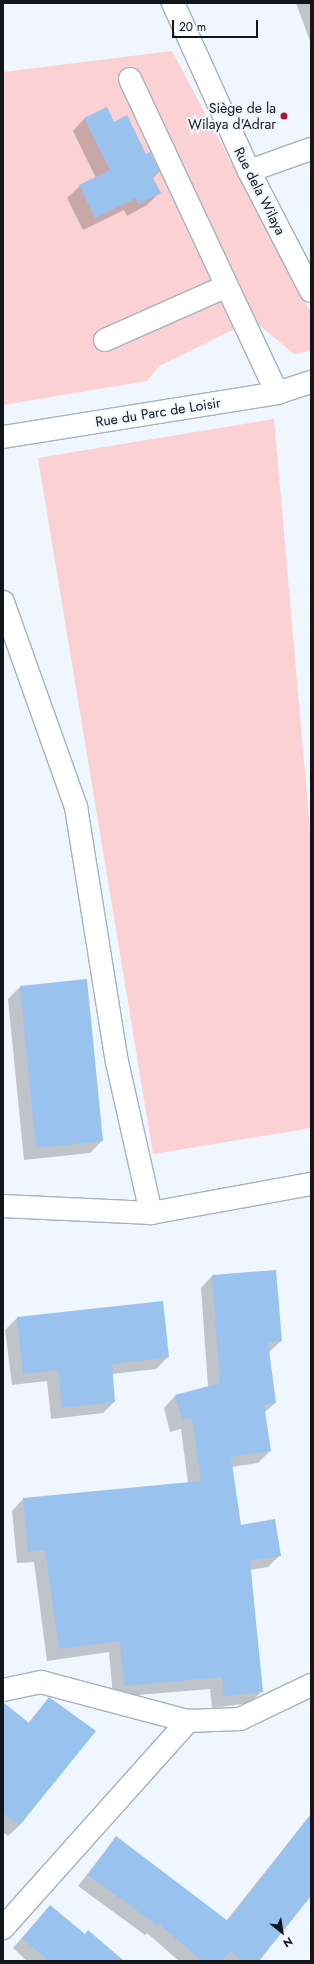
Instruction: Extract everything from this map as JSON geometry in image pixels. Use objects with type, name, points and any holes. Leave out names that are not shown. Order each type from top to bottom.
[{"type":"street","name":"Rue dela Wilaya","points":[[173,3],[249,171],[311,291]]},
{"type":"street","points":[[130,79],[277,393]]},
{"type":"street","points":[[249,171],[311,149]]},
{"type":"street","points":[[105,340],[227,286]]},
{"type":"street","name":"Rue du Parc de Loisir","points":[[3,437],[277,393],[311,382]]},
{"type":"street","points":[[3,602],[76,807],[117,1062],[151,1213]]},
{"type":"street","points":[[3,1206],[151,1213],[311,1184]]},
{"type":"street","points":[[3,1690],[41,1682],[188,1722],[240,1719],[311,1684]]},
{"type":"street","points":[[3,1928],[188,1722]]},
{"type":"shaded area","points":[[172,51],[311,313],[311,351],[294,354],[253,320],[159,366],[147,381],[3,405],[3,72]]},
{"type":"shaded area","points":[[274,419],[311,841],[311,1128],[153,1154],[38,458]]},
{"type":"building","points":[[107,107],[114,122],[127,115],[146,154],[150,152],[160,172],[152,176],[161,193],[139,204],[136,198],[95,218],[79,185],[110,170],[84,118]]},
{"type":"building","points":[[87,979],[103,1141],[36,1148],[20,986]]},
{"type":"building","points":[[276,1270],[282,1341],[268,1342],[276,1403],[264,1405],[271,1451],[231,1457],[241,1525],[275,1519],[281,1556],[250,1561],[263,1692],[224,1696],[222,1677],[124,1686],[120,1641],[59,1649],[45,1550],[28,1552],[23,1498],[201,1481],[192,1418],[182,1420],[175,1395],[220,1383],[212,1275]]},
{"type":"building","points":[[163,1301],[169,1357],[112,1364],[115,1402],[62,1408],[58,1370],[23,1374],[17,1317]]},
{"type":"building","points":[[49,1697],[96,1731],[20,1825],[3,1813],[3,1702],[29,1723]]},
{"type":"building","points":[[311,1814],[311,1896],[259,1961],[242,1961],[230,1951],[221,1961],[202,1961],[158,1923],[157,1925],[88,1875],[116,1836],[228,1921]]},
{"type":"building","points":[[50,1905],[85,1934],[88,1930],[124,1961],[49,1961],[22,1938]]},
{"type":"place","name":"Siège de la Wilaya d'Adrar","points":[[284,116]]}]
